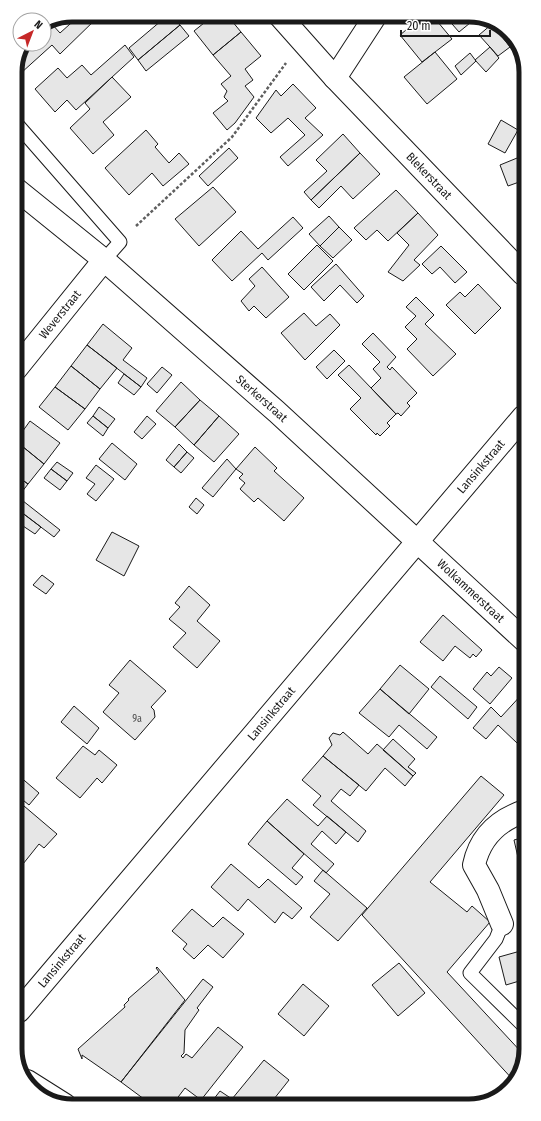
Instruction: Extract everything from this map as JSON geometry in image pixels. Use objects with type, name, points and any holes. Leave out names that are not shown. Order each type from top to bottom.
[{"type":"street","name":"Blekerstraat","points":[[284,22],[335,78],[519,270]]},
{"type":"street","points":[[335,78],[371,22]]},
{"type":"street","name":"Sterkerstraat","points":[[22,194],[104,260],[277,412],[416,542]]},
{"type":"street","name":"Weverstraat","points":[[22,361],[104,260]]},
{"type":"street","name":"Lansinkstraat","points":[[22,1006],[519,421]]},
{"type":"street","name":"Wolkammerstraat","points":[[416,542],[519,635]]},
{"type":"street","points":[[502,924],[488,890],[474,865],[477,850],[484,838],[504,820],[519,814]]},
{"type":"lane","points":[[22,130],[120,242],[104,260]]},
{"type":"lane","points":[[502,924],[496,939],[470,974],[519,1021]]},
{"type":"path","points":[[120,242],[232,137],[302,41]]},
{"type":"building","points":[[69,22],[93,22],[60,54],[52,45],[52,26],[54,26],[60,33],[70,24]]},
{"type":"building","points":[[160,22],[177,22],[180,25],[138,60],[129,48]]},
{"type":"building","points":[[205,22],[233,22],[241,32],[213,55],[194,31]]},
{"type":"building","points":[[416,22],[438,22],[452,39],[422,62],[400,35]]},
{"type":"building","points":[[450,22],[469,22],[470,23],[459,32]]},
{"type":"building","points":[[180,25],[189,36],[146,71],[138,60]]},
{"type":"building","points":[[489,26],[491,27],[496,30],[510,47],[498,56],[479,35]]},
{"type":"building","points":[[241,32],[261,56],[245,69],[253,80],[245,86],[254,97],[235,123],[227,130],[213,113],[228,101],[224,97],[227,91],[221,84],[231,76],[213,55]]},
{"type":"building","points":[[125,45],[134,57],[76,110],[67,100],[55,112],[35,89],[58,68],[67,78],[82,65],[91,75]]},
{"type":"building","points":[[490,47],[499,58],[486,72],[475,60]]},
{"type":"building","points":[[44,52],[22,72],[23,62],[26,53]]},
{"type":"building","points":[[435,52],[457,79],[427,104],[404,77]]},
{"type":"building","points":[[470,53],[476,61],[461,75],[455,66]]},
{"type":"building","points":[[112,77],[131,97],[103,122],[114,135],[93,154],[70,128],[90,109],[85,103]]},
{"type":"building","points":[[293,84],[316,108],[305,118],[323,135],[288,166],[280,157],[305,135],[288,118],[271,133],[256,118],[276,90],[281,96]]},
{"type":"building","points":[[501,120],[518,130],[505,153],[488,144]]},
{"type":"building","points":[[146,130],[158,144],[155,147],[169,163],[179,153],[189,164],[163,186],[152,173],[129,195],[105,168]]},
{"type":"building","points":[[343,134],[360,153],[311,200],[304,192],[327,171],[316,160]]},
{"type":"building","points":[[229,148],[238,158],[208,186],[199,176]]},
{"type":"building","points":[[360,153],[380,174],[353,199],[341,186],[319,208],[311,200]]},
{"type":"building","points":[[519,157],[519,182],[508,186],[500,165]]},
{"type":"building","points":[[213,187],[236,212],[199,246],[175,219]]},
{"type":"building","points":[[396,190],[418,213],[388,241],[377,230],[366,240],[354,228]]},
{"type":"building","points":[[418,213],[438,235],[414,260],[420,265],[403,281],[388,272],[409,245],[397,233]]},
{"type":"building","points":[[329,216],[339,227],[320,246],[309,234]]},
{"type":"building","points":[[293,217],[303,228],[268,260],[262,253],[232,281],[212,260],[241,231],[258,249]]},
{"type":"building","points":[[339,227],[352,240],[333,258],[320,246]]},
{"type":"building","points":[[317,245],[333,261],[304,290],[288,274]]},
{"type":"building","points":[[441,246],[467,272],[455,283],[440,267],[432,274],[422,264]]},
{"type":"building","points":[[336,264],[364,296],[357,303],[340,285],[324,301],[311,287]]},
{"type":"building","points":[[262,267],[289,297],[266,318],[254,306],[249,311],[241,301],[255,286],[249,279]]},
{"type":"building","points":[[478,284],[501,308],[475,334],[446,305],[460,292],[465,297]]},
{"type":"building","points":[[416,297],[434,315],[425,324],[456,354],[433,376],[407,349],[417,339],[405,327],[416,316],[406,307]]},
{"type":"building","points":[[304,313],[316,326],[330,314],[340,325],[305,360],[281,333]]},
{"type":"building","points":[[103,324],[132,348],[123,360],[147,378],[141,387],[87,345]]},
{"type":"building","points":[[373,333],[396,357],[387,367],[390,370],[392,367],[417,393],[407,403],[410,406],[401,416],[398,413],[396,414],[371,388],[381,378],[373,369],[380,362],[362,344]]},
{"type":"building","points":[[87,345],[117,368],[100,389],[71,366]]},
{"type":"building","points":[[334,350],[345,361],[327,379],[316,367]]},
{"type":"building","points":[[349,365],[396,414],[387,423],[390,426],[380,436],[377,433],[376,435],[350,409],[361,398],[338,375]]},
{"type":"building","points":[[71,366],[100,389],[85,409],[55,387]]},
{"type":"building","points":[[162,367],[172,375],[157,393],[147,384]]},
{"type":"building","points":[[124,374],[141,387],[134,395],[118,383]]},
{"type":"building","points":[[181,382],[200,400],[175,427],[156,411]]},
{"type":"building","points":[[55,387],[85,409],[68,430],[39,407]]},
{"type":"building","points":[[200,400],[219,416],[194,445],[175,427]]},
{"type":"building","points":[[99,407],[115,419],[108,428],[93,416]]},
{"type":"building","points":[[93,416],[108,428],[103,436],[87,423]]},
{"type":"building","points":[[147,416],[156,424],[142,439],[134,432]]},
{"type":"building","points":[[219,416],[239,434],[214,462],[194,445]]},
{"type":"building","points":[[30,421],[60,443],[44,464],[22,446],[22,432]]},
{"type":"building","points":[[112,443],[137,464],[125,480],[99,459]]},
{"type":"building","points":[[179,444],[187,452],[174,467],[166,460]]},
{"type":"building","points":[[22,446],[44,464],[28,484],[22,480]]},
{"type":"building","points":[[255,447],[277,468],[274,471],[304,498],[284,521],[258,498],[254,502],[240,489],[245,483],[239,478],[243,474],[236,469]]},
{"type":"building","points":[[187,452],[194,458],[181,473],[174,467]]},
{"type":"building","points":[[227,459],[236,469],[213,497],[202,488]]},
{"type":"building","points":[[57,462],[73,473],[67,481],[51,469]]},
{"type":"building","points":[[96,465],[114,479],[96,501],[87,494],[95,484],[86,478]]},
{"type":"building","points":[[51,469],[67,481],[60,490],[44,478]]},
{"type":"building","points":[[22,480],[28,484],[22,492]]},
{"type":"building","points":[[196,498],[204,505],[197,514],[189,507]]},
{"type":"building","points":[[22,500],[60,530],[54,537],[22,513]]},
{"type":"building","points":[[22,513],[41,527],[35,534],[22,525]]},
{"type":"building","points":[[112,532],[139,546],[124,576],[96,560]]},
{"type":"building","points":[[42,575],[54,584],[46,594],[33,585]]},
{"type":"building","points":[[189,586],[210,605],[197,621],[220,641],[197,668],[173,647],[186,633],[169,619],[180,607],[175,603]]},
{"type":"building","points":[[443,615],[482,650],[476,657],[473,654],[470,658],[455,646],[443,661],[420,642]]},
{"type":"building","points":[[130,660],[166,691],[151,707],[154,710],[155,717],[135,740],[103,712],[119,693],[109,685]]},
{"type":"building","points":[[400,665],[429,689],[409,714],[380,689]]},
{"type":"building","points":[[499,667],[512,678],[490,704],[473,689],[487,672],[491,676]]},
{"type":"building","points":[[440,676],[477,707],[468,719],[431,687]]},
{"type":"building","points":[[380,689],[437,737],[427,749],[399,725],[389,737],[359,713]]},
{"type":"building","points":[[519,697],[519,741],[517,743],[498,725],[486,739],[473,728],[491,707],[501,717]]},
{"type":"building","points":[[74,706],[99,728],[87,744],[61,722]]},
{"type":"building","points":[[343,732],[368,754],[377,744],[413,776],[405,786],[385,768],[366,791],[323,756],[332,745],[329,738],[333,733],[340,735]]},
{"type":"building","points":[[393,739],[415,759],[408,767],[416,773],[413,776],[383,750]]},
{"type":"building","points":[[83,746],[95,755],[99,750],[117,765],[102,783],[97,778],[80,798],[56,778]]},
{"type":"building","points":[[323,756],[359,785],[350,796],[341,789],[331,801],[366,831],[358,842],[313,805],[321,796],[302,780]]},
{"type":"building","points":[[481,776],[504,795],[430,882],[467,912],[472,906],[490,922],[447,972],[519,1050],[519,1056],[511,1077],[362,915]]},
{"type":"building","points":[[22,778],[39,793],[29,805],[22,799]]},
{"type":"building","points":[[287,799],[318,826],[327,816],[346,832],[336,844],[322,831],[311,844],[334,864],[326,873],[267,821]]},
{"type":"building","points":[[24,806],[57,834],[44,848],[39,844],[22,865],[22,808]]},
{"type":"building","points":[[267,821],[304,854],[292,868],[303,877],[296,885],[248,844]]},
{"type":"building","points":[[519,839],[519,862],[514,840]]},
{"type":"building","points":[[231,864],[259,888],[268,879],[302,908],[292,919],[283,912],[275,923],[248,899],[238,911],[211,887]]},
{"type":"building","points":[[323,870],[367,908],[338,941],[310,917],[330,894],[314,881]]},
{"type":"building","points":[[192,909],[213,927],[223,917],[244,934],[223,958],[208,945],[194,959],[183,949],[187,944],[172,931]]},
{"type":"building","points":[[519,951],[519,981],[506,985],[499,957]]},
{"type":"building","points":[[399,963],[425,993],[398,1016],[372,985]]},
{"type":"building","points":[[157,967],[185,1000],[121,1082],[82,1055],[82,1059],[78,1049],[125,1007],[124,1005],[129,1000],[128,999],[159,972],[156,968]]},
{"type":"building","points":[[203,979],[213,987],[197,1008],[199,1010],[185,1030],[184,1053],[181,1056],[183,1058],[186,1054],[192,1058],[218,1027],[243,1047],[202,1099],[185,1088],[177,1099],[144,1099],[121,1082]]},
{"type":"building","points":[[303,984],[329,1006],[304,1036],[278,1014]]},
{"type":"building","points":[[264,1060],[289,1080],[274,1099],[232,1099]]},
{"type":"building","points":[[220,1091],[232,1099],[214,1099]]}]
